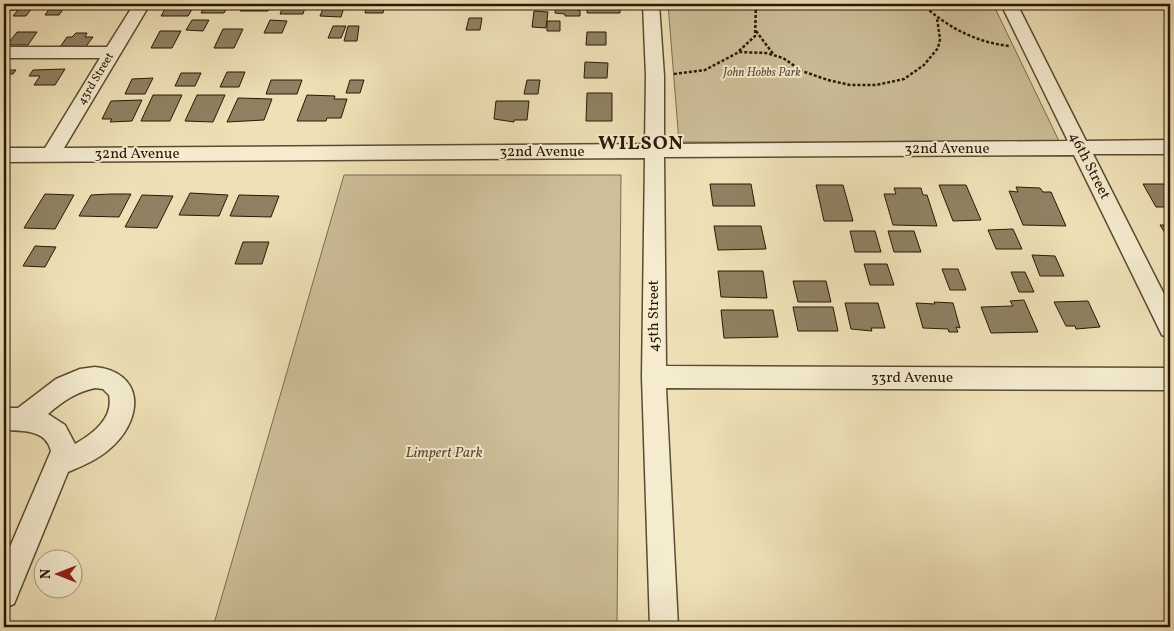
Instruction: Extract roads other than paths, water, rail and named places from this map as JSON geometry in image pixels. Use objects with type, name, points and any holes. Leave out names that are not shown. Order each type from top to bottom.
[{"type":"street","name":"43rd Street","points":[[50,155],[142,4]]},
{"type":"street","name":"45th Street","points":[[651,4],[655,76],[654,377],[664,627]]},
{"type":"street","name":"46th Street","points":[[1009,4],[1170,328]]},
{"type":"street","points":[[4,52],[112,53]]},
{"type":"street","name":"32nd Avenue","points":[[4,155],[1170,147]]},
{"type":"street","points":[[13,419],[78,381],[92,377],[104,377],[115,382],[121,390],[123,398],[116,424],[90,450],[60,463]]},
{"type":"street","name":"33rd Avenue","points":[[654,377],[1170,379]]},
{"type":"street","points":[[4,594],[64,451],[63,441],[55,430],[44,424],[13,419]]},
{"type":"district","name":"WILSON","points":[[641,144]]},
{"type":"park label","name":"John Hobbs Park","points":[[762,73]]},
{"type":"park label","name":"Limpert Park","points":[[444,453]]}]
